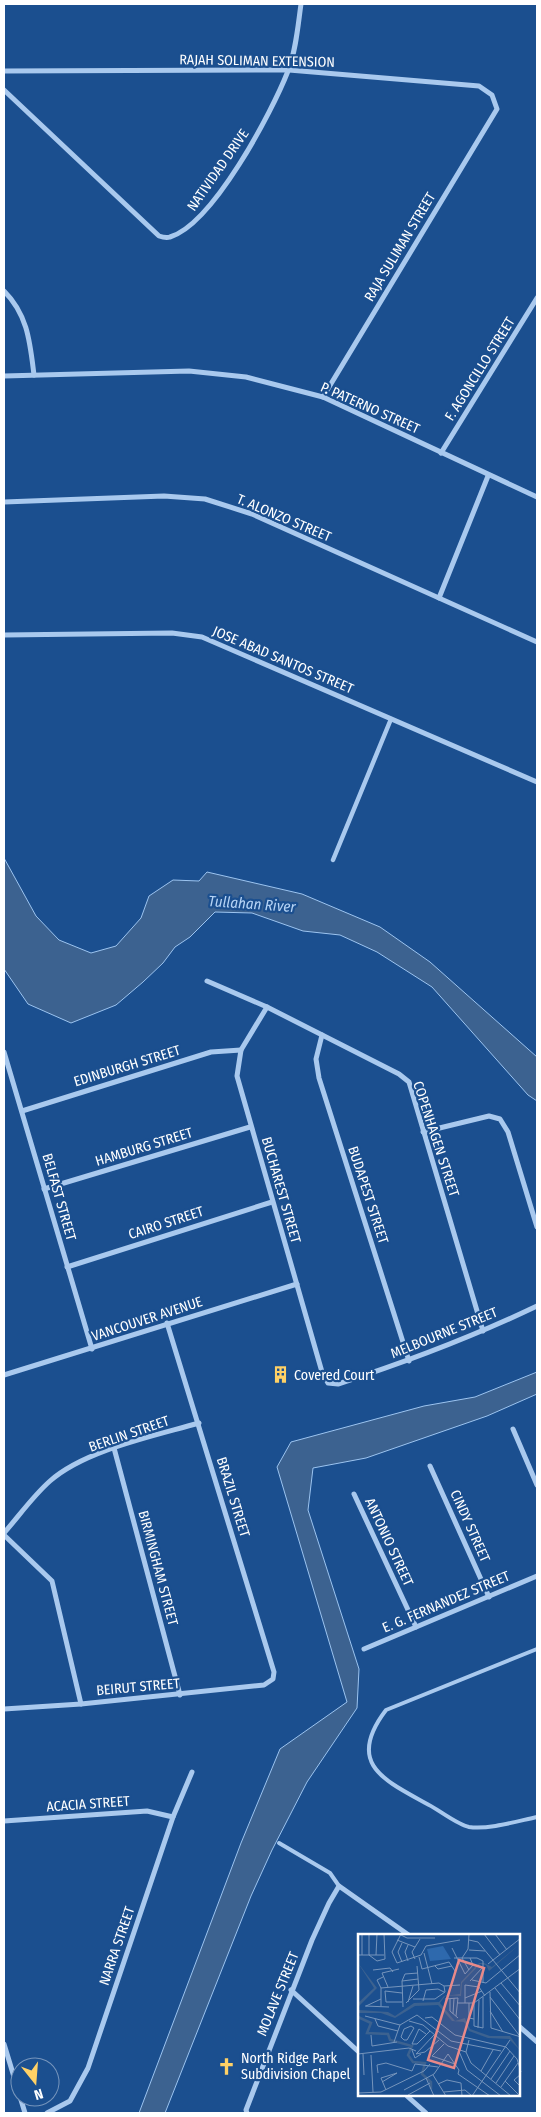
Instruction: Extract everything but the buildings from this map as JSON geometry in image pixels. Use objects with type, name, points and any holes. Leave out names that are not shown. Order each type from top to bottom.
[{"type":"street","name":"NATIVIDAD DRIVE","points":[[4,90],[159,236],[170,238],[195,222],[230,178],[260,131],[289,70],[301,4]]},
{"type":"street","name":"RAJAH SOLIMAN EXTENSION","points":[[4,71],[289,70],[479,86],[492,95],[496,109]]},
{"type":"street","name":"RAJA SULIMAN STREET","points":[[323,397],[496,109]]},
{"type":"street","points":[[4,292],[23,316],[29,336],[34,375]]},
{"type":"street","name":"F. AGONCILLO STREET","points":[[442,453],[537,298]]},
{"type":"street","name":"P. PATERNO STREET","points":[[4,376],[189,371],[246,377],[323,397],[488,476],[537,497]]},
{"type":"street","points":[[439,598],[488,476]]},
{"type":"street","name":"T. ALONZO STREET","points":[[4,502],[164,496],[205,499],[252,514],[537,642]]},
{"type":"street","name":"JOSE ABAD SANTOS STREET","points":[[4,635],[172,633],[202,637],[537,782]]},
{"type":"street","points":[[333,860],[391,718]]},
{"type":"street","name":"COPENHAGEN STREET","points":[[207,981],[267,1007],[399,1074],[409,1082],[483,1332]]},
{"type":"street","name":"BUCHAREST STREET","points":[[267,1007],[241,1050],[238,1076],[250,1127],[322,1372],[328,1383]]},
{"type":"street","name":"BUDAPEST STREET","points":[[322,1035],[316,1060],[319,1078],[409,1361]]},
{"type":"street","name":"EDINBURGH STREET","points":[[22,1111],[211,1052],[241,1050]]},
{"type":"street","name":"BELFAST STREET","points":[[4,1052],[92,1349]]},
{"type":"street","points":[[423,1132],[489,1116],[500,1119],[508,1132],[537,1227]]},
{"type":"street","name":"HAMBURG STREET","points":[[44,1189],[250,1127]]},
{"type":"street","name":"CAIRO STREET","points":[[67,1267],[272,1202]]},
{"type":"street","name":"VANCOUVER AVENUE","points":[[4,1375],[297,1284]]},
{"type":"street","name":"MELBOURNE STREET","points":[[328,1383],[338,1384],[409,1361],[483,1332],[537,1306]]},
{"type":"street","name":"BRAZIL STREET","points":[[167,1323],[274,1672],[273,1679]]},
{"type":"street","name":"BERLIN STREET","points":[[4,1534],[49,1482],[65,1470],[114,1448],[199,1423]]},
{"type":"street","points":[[513,1429],[537,1485]]},
{"type":"street","name":"BIRMINGHAM STREET","points":[[114,1448],[180,1695]]},
{"type":"street","name":"CINDY STREET","points":[[430,1466],[489,1597]]},
{"type":"street","name":"ANTONIO STREET","points":[[354,1494],[416,1627]]},
{"type":"street","points":[[4,1534],[52,1581],[81,1704]]},
{"type":"street","name":"E. G. FERNANDEZ STREET","points":[[364,1649],[537,1576]]},
{"type":"street","name":"BEIRUT STREET","points":[[4,1709],[81,1704],[264,1686],[273,1679]]},
{"type":"street","name":"NARRA STREET","points":[[47,2113],[70,2101],[88,2068],[173,1817],[192,1772]]},
{"type":"street","name":"ACACIA STREET","points":[[4,1821],[146,1811],[173,1817]]},
{"type":"street","points":[[339,1886],[407,1934]]},
{"type":"street","name":"MOLAVE STREET","points":[[247,2113],[246,2110],[292,1990],[325,1910],[339,1886]]},
{"type":"street","points":[[292,1990],[358,2051]]},
{"type":"street","points":[[521,2028],[537,2042]]},
{"type":"street","points":[[4,2044],[25,2113]]},
{"type":"street","points":[[408,2097],[426,2113]]},
{"type":"lane","points":[[537,1649],[386,1710],[373,1727],[368,1746],[374,1768],[389,1784],[468,1827],[506,1824],[537,1817]]},
{"type":"lane","points":[[279,1843],[330,1873],[339,1886]]},
{"type":"water","name":"Tullahan River","points":[[4,858],[36,916],[59,940],[91,953],[116,946],[141,918],[149,896],[173,880],[199,881],[207,872],[302,894],[380,927],[430,962],[537,1057],[537,1101],[528,1095],[432,987],[377,952],[340,935],[303,931],[252,913],[215,912],[190,937],[175,947],[163,963],[116,1005],[71,1023],[28,1004],[4,969]]},
{"type":"water","points":[[537,1372],[537,1394],[487,1416],[366,1458],[313,1468],[308,1510],[359,1669],[357,1708],[307,1782],[272,1850],[251,1896],[165,2113],[139,2113],[241,1843],[280,1749],[347,1702],[277,1467],[291,1442],[424,1406],[475,1397]]},
{"type":"place","name":"Covered Court","points":[[280,1375]]},
{"type":"place","name":"North Ridge Park Subdivision Chapel","points":[[227,2066]]}]
